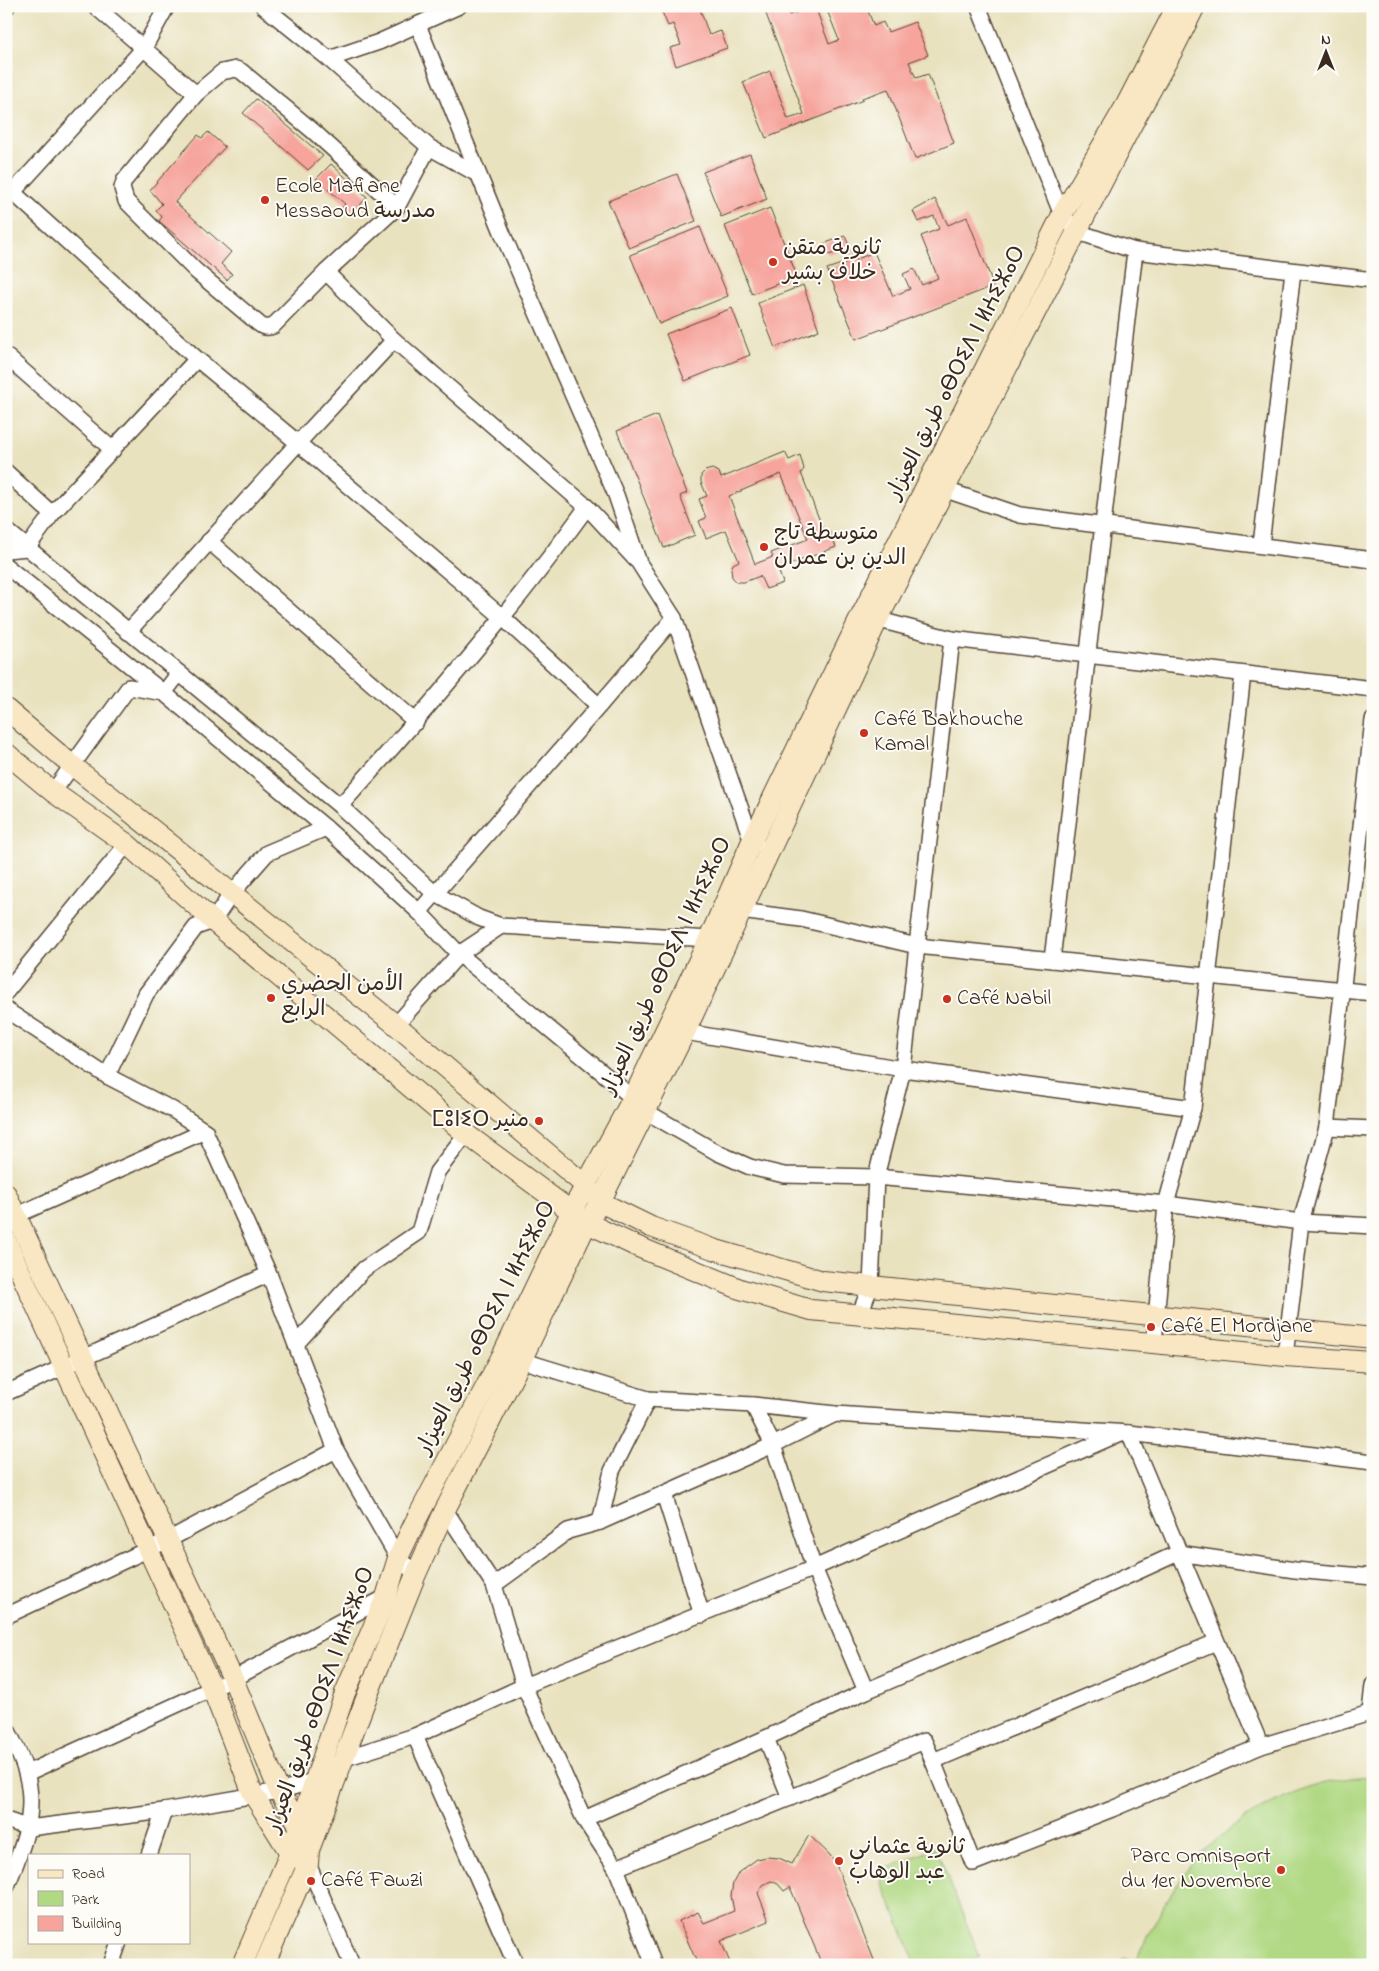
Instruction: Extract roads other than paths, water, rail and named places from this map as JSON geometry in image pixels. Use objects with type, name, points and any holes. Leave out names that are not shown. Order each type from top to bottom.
[{"type":"main road","name":"طريق العيزار ⴰⴱⵔⵉⴷ ⵏ ⵍⵄⵉⵣⴰⵔ","points":[[937,487],[1062,215],[1126,105],[1178,6]]},
{"type":"main road","name":"طريق العيزار ⴰⴱⵔⵉⴷ ⵏ ⵍⵄⵉⵣⴰⵔ","points":[[579,1217],[600,1202],[639,1104],[752,841],[937,487],[1078,232],[1130,128],[1195,6]]},
{"type":"main road","name":"طريق العيزار ⴰⴱⵔⵉⴷ ⵏ ⵍⵄⵉⵣⴰⵔ","points":[[264,1965],[302,1856],[345,1758],[364,1704],[416,1574],[512,1358],[579,1217],[586,1186],[685,1032],[768,854],[870,618]]},
{"type":"main road","points":[[6,709],[73,766],[396,1025],[586,1186],[600,1202],[651,1227],[713,1249],[823,1281],[1373,1338]]},
{"type":"main road","points":[[6,753],[53,792],[127,844],[213,921],[466,1134],[579,1217],[644,1249],[740,1290],[810,1310],[1285,1356],[1373,1362]]},
{"type":"main road","points":[[6,1194],[11,1218],[83,1358],[233,1680],[279,1791],[300,1825]]},
{"type":"main road","points":[[6,1241],[212,1688],[253,1794],[302,1856]]},
{"type":"main road","name":"طريق العيزار ⴰⴱⵔⵉⴷ ⵏ ⵍⵄⵉⵣⴰⵔ","points":[[242,1965],[302,1856],[300,1825],[313,1782],[345,1693],[386,1597],[398,1558],[414,1524],[512,1358]]},
{"type":"street","points":[[95,6],[196,94]]},
{"type":"street","points":[[167,6],[144,48],[10,189],[197,359],[502,617],[599,706]]},
{"type":"street","points":[[263,6],[429,147],[477,174]]},
{"type":"street","points":[[282,6],[288,26]]},
{"type":"street","points":[[328,60],[379,42],[459,6]]},
{"type":"street","points":[[978,6],[1062,215],[1078,232],[1135,251],[1373,280]]},
{"type":"street","points":[[418,25],[477,174],[616,495],[639,563]]},
{"type":"street","points":[[397,207],[313,131],[241,71],[236,70],[222,72],[196,94],[124,181],[122,188],[126,201],[196,271],[264,327],[273,326],[326,272],[397,207],[429,147]]},
{"type":"street","points":[[1052,960],[1135,251]]},
{"type":"street","points":[[1261,545],[1293,271]]},
{"type":"street","points":[[326,272],[394,340],[587,507],[639,563],[674,618],[752,841],[768,854]]},
{"type":"street","points":[[128,632],[298,443],[394,340]]},
{"type":"street","points":[[6,356],[113,450]]},
{"type":"street","points":[[6,550],[27,548],[52,514],[197,359]]},
{"type":"street","points":[[6,472],[52,514]]},
{"type":"street","points":[[937,487],[1020,515],[1373,560]]},
{"type":"street","points":[[340,806],[416,722],[553,553],[587,507]]},
{"type":"street","points":[[6,530],[340,806],[434,893],[479,918],[501,926],[709,939]]},
{"type":"street","points":[[209,541],[416,722]]},
{"type":"street","points":[[6,566],[164,693],[326,828],[418,912],[459,954],[639,1104],[718,1153],[750,1166],[784,1175],[876,1176],[1166,1204],[1301,1222],[1373,1226]]},
{"type":"street","points":[[418,912],[674,618]]},
{"type":"street","points":[[870,618],[952,639],[1373,689]]},
{"type":"street","points":[[859,1316],[871,1285],[876,1176],[903,1070],[952,639]]},
{"type":"street","points":[[164,693],[178,673]]},
{"type":"street","points":[[1154,1343],[1166,1204],[1193,1108],[1243,674]]},
{"type":"street","points":[[53,792],[129,686],[164,693]]},
{"type":"street","points":[[1285,1356],[1301,1222],[1327,1126],[1373,720]]},
{"type":"street","points":[[107,1076],[146,994],[196,927],[213,921],[232,893],[267,853],[326,828]]},
{"type":"street","points":[[6,992],[127,844]]},
{"type":"street","points":[[741,911],[801,919],[917,946],[1373,993]]},
{"type":"street","points":[[396,1025],[459,954],[501,926]]},
{"type":"street","points":[[6,1010],[107,1076],[173,1110],[205,1131],[269,1274],[336,1450],[398,1558],[416,1574]]},
{"type":"street","points":[[685,1032],[903,1070],[1193,1108]]},
{"type":"street","points":[[1327,1126],[1373,1129]]},
{"type":"street","points":[[11,1218],[205,1131]]},
{"type":"street","points":[[296,1344],[364,1270],[419,1232],[437,1172],[466,1134]]},
{"type":"street","points":[[6,1393],[269,1274]]},
{"type":"street","points":[[512,1358],[648,1400],[754,1405],[835,1414],[1125,1433],[1373,1462]]},
{"type":"street","points":[[600,1522],[612,1471],[648,1400]]},
{"type":"street","points":[[754,1405],[773,1445],[814,1568],[866,1691]]},
{"type":"street","points":[[494,1585],[568,1531],[600,1522],[664,1494],[773,1445],[835,1414]]},
{"type":"street","points":[[1125,1433],[1261,1746]]},
{"type":"street","points":[[6,1820],[28,1828],[164,1811],[279,1791],[313,1782],[345,1758],[415,1736],[524,1686],[814,1568],[1125,1433]]},
{"type":"street","points":[[6,1616],[168,1540],[336,1450]]},
{"type":"street","points":[[664,1494],[702,1615]]},
{"type":"street","points":[[444,1510],[494,1585],[524,1686],[584,1820],[616,1868],[654,1965]]},
{"type":"street","points":[[584,1820],[866,1691],[1047,1613],[1178,1553],[1295,1570],[1373,1577]]},
{"type":"street","points":[[27,1773],[233,1680],[386,1597]]},
{"type":"street","points":[[933,1761],[1216,1642]]},
{"type":"street","points":[[616,1868],[924,1742],[973,1863],[1261,1746],[1371,1712],[1373,1685]]},
{"type":"street","points":[[6,1727],[27,1773],[30,1797],[28,1828],[6,1888]]},
{"type":"street","points":[[415,1736],[516,1965]]},
{"type":"street","points":[[766,1738],[790,1798]]},
{"type":"street","points":[[149,1854],[164,1811]]},
{"type":"street","points":[[302,1856],[318,1885],[352,1965]]},
{"type":"street","points":[[111,1965],[118,1944]]},
{"type":"place","name":"Ecole Mafiane Messaoud مدرسة","points":[[265,200]]},
{"type":"place","name":"ثانوية متقن خلاف بشير","points":[[773,262]]},
{"type":"place","name":"متوسطة تاج الدين بن عمران","points":[[764,547]]},
{"type":"place","name":"Café Bakhouche Kamal","points":[[864,733]]},
{"type":"place","name":"الأمن الحضري الرابع","points":[[271,998]]},
{"type":"place","name":"Café Nabil","points":[[947,999]]},
{"type":"place","name":"ⵎⵓⵏⵉⵔ منير","points":[[539,1121]]},
{"type":"place","name":"Café El Mordjane","points":[[1151,1327]]},
{"type":"place","name":"ثانوية عثماني عبد الوهاب","points":[[839,1861]]},
{"type":"place","name":"Parc Omnisport du 1er Novembre","points":[[1281,1870]]},
{"type":"place","name":"Café Fawzi","points":[[311,1881]]}]
